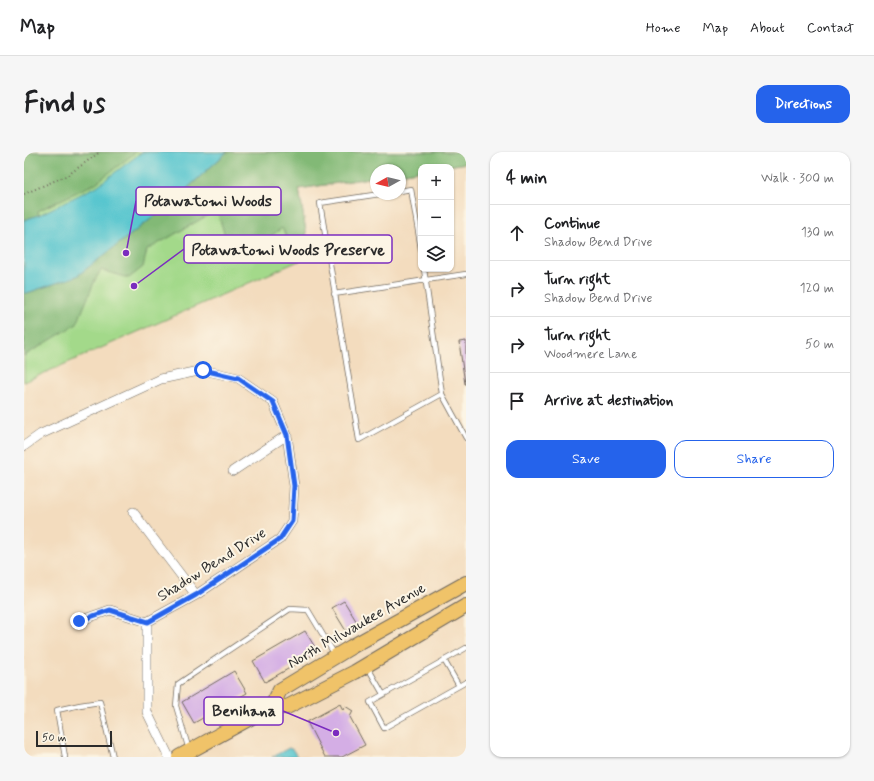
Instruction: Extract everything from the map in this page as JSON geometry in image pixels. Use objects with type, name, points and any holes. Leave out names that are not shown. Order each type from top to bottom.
[{"type":"main road","name":"North Milwaukee Avenue","points":[[272,706],[280,690],[466,583]]},
{"type":"main road","points":[[184,754],[272,706],[288,707],[366,666],[466,606]]},
{"type":"street","name":"Shadow Bend Drive","points":[[24,446],[42,434],[161,379],[203,370],[238,378],[273,402],[287,435],[294,486],[292,521],[280,539],[196,595],[148,622]]},
{"type":"street","points":[[233,471],[287,435]]},
{"type":"street","points":[[132,512],[196,595]]},
{"type":"street","points":[[79,621],[110,610],[148,622],[147,712],[169,757]]},
{"type":"lane","points":[[406,190],[411,189],[419,236]]},
{"type":"lane","points":[[370,196],[320,203],[358,440],[442,394]]},
{"type":"lane","points":[[425,272],[442,394],[466,438]]},
{"type":"lane","points":[[334,294],[466,274]]},
{"type":"lane","points":[[184,754],[176,706],[178,684],[290,609],[308,610],[336,657]]},
{"type":"lane","points":[[466,648],[370,702],[384,728],[466,682]]},
{"type":"lane","points":[[444,660],[459,686]]},
{"type":"lane","points":[[366,666],[383,694]]},
{"type":"lane","points":[[65,757],[57,710],[100,702],[113,757]]},
{"type":"path","points":[[24,194],[68,174],[100,152]]},
{"type":"green space","points":[[24,152],[466,152],[466,163],[454,165],[418,164],[418,171],[406,173],[406,164],[370,164],[370,178],[299,189],[310,256],[24,382]]},
{"type":"green space","points":[[24,152],[136,152],[96,183],[38,211],[39,215],[24,220]]},
{"type":"green space","points":[[227,152],[466,152],[466,163],[454,165],[418,164],[418,171],[406,173],[406,164],[370,164],[370,178],[299,189],[310,256],[299,261],[282,228],[254,248],[236,250],[228,246],[217,210],[147,250],[143,267],[129,278],[101,270],[95,280],[77,324],[24,356],[24,294],[77,276],[169,205]]},
{"type":"water","points":[[142,152],[227,152],[169,205],[77,276],[24,294],[24,220],[39,215],[97,186]]},
{"type":"water","points":[[289,748],[293,750],[297,757],[272,757]]},
{"type":"building","points":[[466,341],[466,384],[465,384],[459,342]]},
{"type":"building","points":[[344,601],[358,624],[346,631],[332,608]]},
{"type":"building","points":[[305,631],[318,652],[265,682],[253,661]]},
{"type":"building","points":[[234,671],[247,693],[194,723],[182,702]]},
{"type":"building","points":[[340,704],[343,710],[345,706],[353,711],[350,717],[365,745],[342,757],[325,757],[307,722]]},
{"type":"place","name":"Potawatomi Woods","points":[[126,253]]},
{"type":"place","name":"Potawatomi Woods Preserve","points":[[134,286]]},
{"type":"place","name":"Benihana","points":[[336,733]]},
{"type":"route","points":[[79,621],[110,610],[148,622],[196,595],[280,539],[292,521],[294,486],[287,435],[273,402],[238,378],[203,370]]}]
